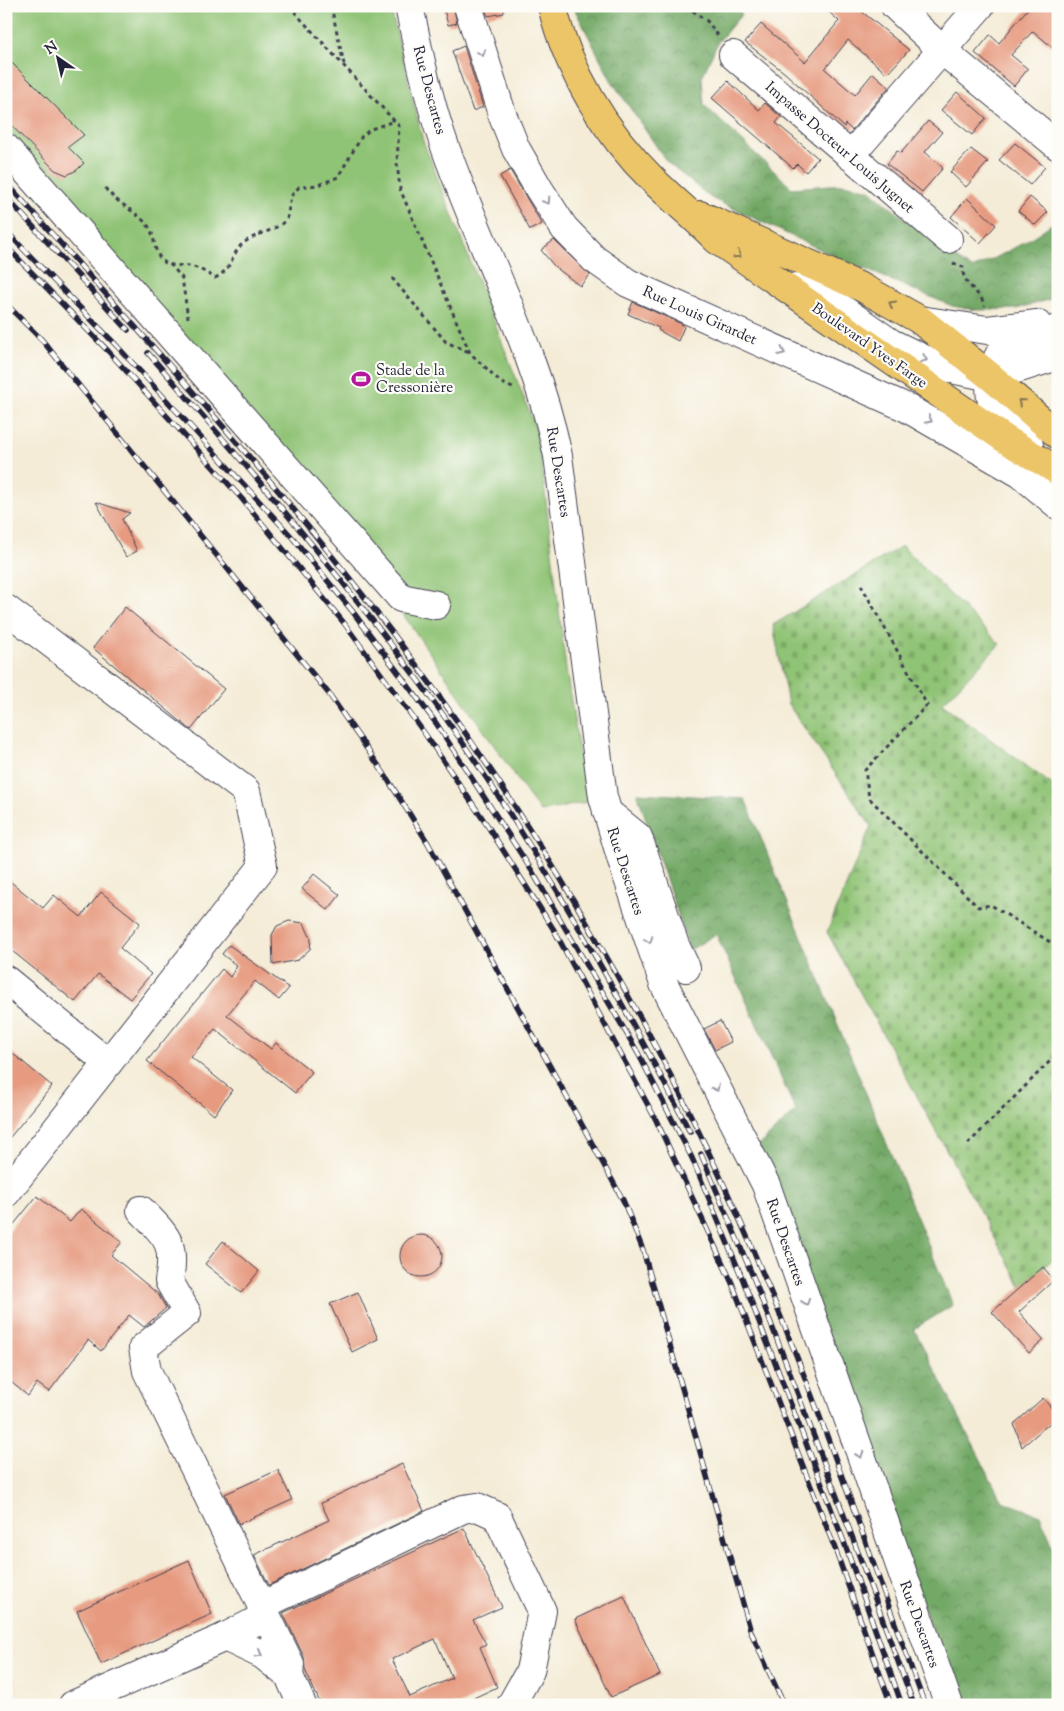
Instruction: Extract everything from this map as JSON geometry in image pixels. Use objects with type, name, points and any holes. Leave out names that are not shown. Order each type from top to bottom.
[{"type":"main road","name":"Boulevard Yves Farge","points":[[552,6],[566,50],[588,95],[606,124],[622,146],[652,179],[689,211],[717,240],[1005,440],[1058,469]]},
{"type":"main road","name":"Boulevard Yves Farge","points":[[689,211],[730,227],[863,288],[920,320],[1058,434]]},
{"type":"street","name":"Rue Descartes","points":[[408,6],[440,135],[539,385],[550,419],[558,456],[603,797],[622,861],[664,984],[766,1185],[949,1705]]},
{"type":"street","name":"Rue Louis Girardet","points":[[468,6],[502,114],[516,149],[564,228],[594,259],[628,283],[905,407],[1022,474],[1058,505]]},
{"type":"street","points":[[894,6],[942,50],[1058,146]]},
{"type":"street","points":[[850,156],[980,6]]},
{"type":"street","name":"Impasse Docteur Louis Jugnet","points":[[733,55],[850,156],[947,249]]},
{"type":"street","points":[[6,148],[401,598],[436,605]]},
{"type":"street","points":[[774,278],[832,302],[892,343],[924,359],[956,370],[991,377],[1058,356]]},
{"type":"street","points":[[920,320],[987,330],[1032,326],[1058,320]]},
{"type":"street","points":[[1058,329],[1012,344],[999,353],[988,388],[990,400],[1007,427],[1058,469]]},
{"type":"street","points":[[6,609],[246,791],[263,866],[6,1192]]},
{"type":"street","points":[[607,812],[638,837],[675,945],[686,968]]},
{"type":"street","points":[[6,980],[108,1063]]},
{"type":"street","points":[[141,1210],[160,1230],[171,1246],[173,1260],[169,1281],[188,1313],[143,1348],[147,1371],[290,1664],[289,1676]]},
{"type":"street","points":[[73,1705],[225,1637],[264,1611],[463,1509],[477,1507],[497,1516],[542,1611],[530,1671],[512,1705]]},
{"type":"street","points":[[225,1637],[263,1655],[289,1676],[302,1705]]},
{"type":"path","points":[[289,6],[344,64],[398,126],[397,163],[400,189],[470,353]]},
{"type":"path","points":[[331,6],[344,64]]},
{"type":"path","points":[[686,6],[706,21],[733,55]]},
{"type":"path","points":[[105,188],[118,202],[142,218],[151,230],[157,255],[165,263],[204,270],[215,278],[230,267],[243,242],[281,226],[287,219],[291,196],[299,187],[318,185],[338,177],[362,136],[371,129],[394,121]]},
{"type":"path","points":[[947,249],[963,267],[963,275],[980,295],[986,314]]},
{"type":"path","points":[[170,264],[182,278],[189,325]]},
{"type":"path","points":[[392,278],[446,342],[470,353],[502,383],[517,390],[539,385]]},
{"type":"path","points":[[861,585],[927,705],[865,770],[869,798],[978,907],[992,905],[1058,947]]},
{"type":"path","points":[[968,1144],[1058,1053]]},
{"type":"green space","name":"Stade de la Cressonière","points":[[6,6],[390,6],[423,141],[538,434],[566,669],[587,802],[540,812],[382,584],[6,162]]},
{"type":"green space","points":[[573,6],[738,6],[741,15],[718,42],[702,77],[704,105],[792,188],[844,184],[870,190],[936,245],[972,269],[1016,247],[1058,219],[1058,297],[1016,309],[976,310],[952,306],[834,256],[711,198],[667,162],[611,80]]},
{"type":"green space","points":[[902,546],[1000,644],[942,704],[1058,789],[1058,1255],[1021,1286],[827,932],[871,826],[788,704],[773,625]]},
{"type":"green space","points":[[637,793],[745,799],[953,1305],[914,1329],[1002,1501],[1040,1515],[1058,1558],[1058,1705],[959,1705],[758,1146],[796,1111],[716,934],[690,950]]},
{"type":"building","points":[[443,6],[453,6],[457,23],[448,25]]},
{"type":"building","points":[[484,6],[503,6],[504,13],[488,16]]},
{"type":"building","points":[[822,6],[855,6],[909,50],[887,74],[848,40],[825,69],[855,95],[873,73],[889,87],[852,130],[845,124],[844,127],[785,73],[745,42],[761,24],[805,62],[839,21]]},
{"type":"building","points":[[1030,6],[1058,6],[1058,52],[1033,31],[1011,55],[1028,69],[1014,86],[975,53],[990,35],[999,43]]},
{"type":"building","points":[[464,46],[483,107],[473,111],[452,51]]},
{"type":"building","points":[[6,57],[84,135],[68,147],[84,163],[77,170],[67,175],[55,170],[6,120]]},
{"type":"building","points":[[728,81],[759,110],[765,103],[781,117],[776,123],[818,158],[806,172],[797,164],[793,168],[712,98]]},
{"type":"building","points":[[957,92],[986,118],[972,135],[941,110]]},
{"type":"building","points":[[928,121],[942,132],[925,152],[943,168],[922,192],[887,164],[897,151],[901,153]]},
{"type":"building","points":[[1015,143],[1045,167],[1030,185],[999,160]]},
{"type":"building","points":[[971,149],[988,162],[966,187],[950,172]]},
{"type":"building","points":[[510,170],[542,224],[530,230],[500,176]]},
{"type":"building","points":[[1030,197],[1048,212],[1035,225],[1018,211]]},
{"type":"building","points":[[967,198],[996,225],[980,243],[951,217]]},
{"type":"building","points":[[554,240],[590,275],[580,286],[554,266],[541,250]]},
{"type":"building","points":[[633,302],[682,324],[684,327],[678,341],[658,330],[659,328],[628,314]]},
{"type":"building","points":[[96,502],[130,513],[122,519],[137,551],[126,557]]},
{"type":"building","points":[[125,607],[224,689],[191,730],[93,648]]},
{"type":"building","points":[[314,874],[340,895],[328,910],[302,889]]},
{"type":"building","points":[[6,878],[43,908],[54,895],[81,917],[101,892],[140,923],[120,948],[151,974],[130,999],[98,974],[75,1002],[6,946]]},
{"type":"building","points":[[289,921],[304,923],[311,939],[310,949],[298,960],[273,965],[272,935],[277,926]]},
{"type":"building","points":[[229,945],[289,988],[279,1000],[255,981],[227,1015],[271,1049],[276,1043],[312,1072],[295,1093],[215,1029],[191,1057],[232,1090],[214,1115],[147,1061],[222,969],[230,977],[237,966],[222,954]]},
{"type":"building","points":[[720,1021],[731,1042],[715,1050],[704,1029]]},
{"type":"building","points":[[6,1048],[52,1086],[6,1142]]},
{"type":"building","points":[[37,1196],[70,1222],[81,1209],[122,1242],[111,1255],[158,1294],[166,1308],[144,1327],[129,1315],[101,1351],[88,1340],[49,1392],[37,1383],[28,1396],[6,1378],[6,1234]]},
{"type":"building","points":[[425,1235],[433,1238],[439,1244],[442,1256],[439,1268],[433,1274],[417,1277],[409,1274],[403,1268],[400,1252],[403,1244],[409,1238]]},
{"type":"building","points":[[223,1241],[259,1271],[241,1293],[205,1264]]},
{"type":"building","points":[[1043,1267],[1054,1280],[1019,1312],[1044,1340],[1029,1353],[992,1312]]},
{"type":"building","points":[[358,1292],[378,1339],[352,1352],[330,1304]]},
{"type":"building","points":[[1043,1398],[1058,1416],[1022,1447],[1014,1424]]},
{"type":"building","points":[[402,1464],[424,1511],[269,1585],[254,1555],[329,1520],[321,1503]]},
{"type":"building","points":[[278,1470],[292,1500],[239,1524],[225,1494]]},
{"type":"building","points":[[464,1528],[502,1607],[473,1620],[486,1644],[480,1647],[497,1687],[459,1705],[321,1705],[305,1670],[304,1657],[283,1613]],"holes":[[[435,1639],[452,1678],[410,1697],[392,1659]]]},
{"type":"building","points":[[189,1560],[212,1614],[101,1664],[77,1611]]},
{"type":"building","points":[[624,1596],[660,1675],[611,1697],[575,1619]]},
{"type":"railway","points":[[6,182],[235,440],[323,545],[395,636],[451,713],[505,791],[556,871],[606,955],[655,1044],[743,1227],[806,1381],[925,1705]]},
{"type":"railway","points":[[6,197],[128,330]]},
{"type":"railway","points":[[6,231],[116,345],[292,537],[353,612],[436,723],[532,871],[638,1053],[692,1158],[743,1280],[844,1542],[902,1705]]},
{"type":"railway","points":[[6,246],[109,352],[242,499],[344,623],[425,734],[487,825],[554,930],[656,1120],[732,1283],[834,1546],[891,1705]]},
{"type":"railway","points":[[6,304],[42,340],[329,694],[383,772],[428,843],[623,1200],[643,1250],[751,1632],[784,1705]]},
{"type":"railway","points":[[148,353],[225,441],[338,576],[444,716],[543,867],[604,972],[690,1132]]},
{"type":"railway","points":[[701,1154],[754,1279],[914,1705]]},
{"type":"place","name":"Stade de la Cressonière","points":[[361,379]]}]
